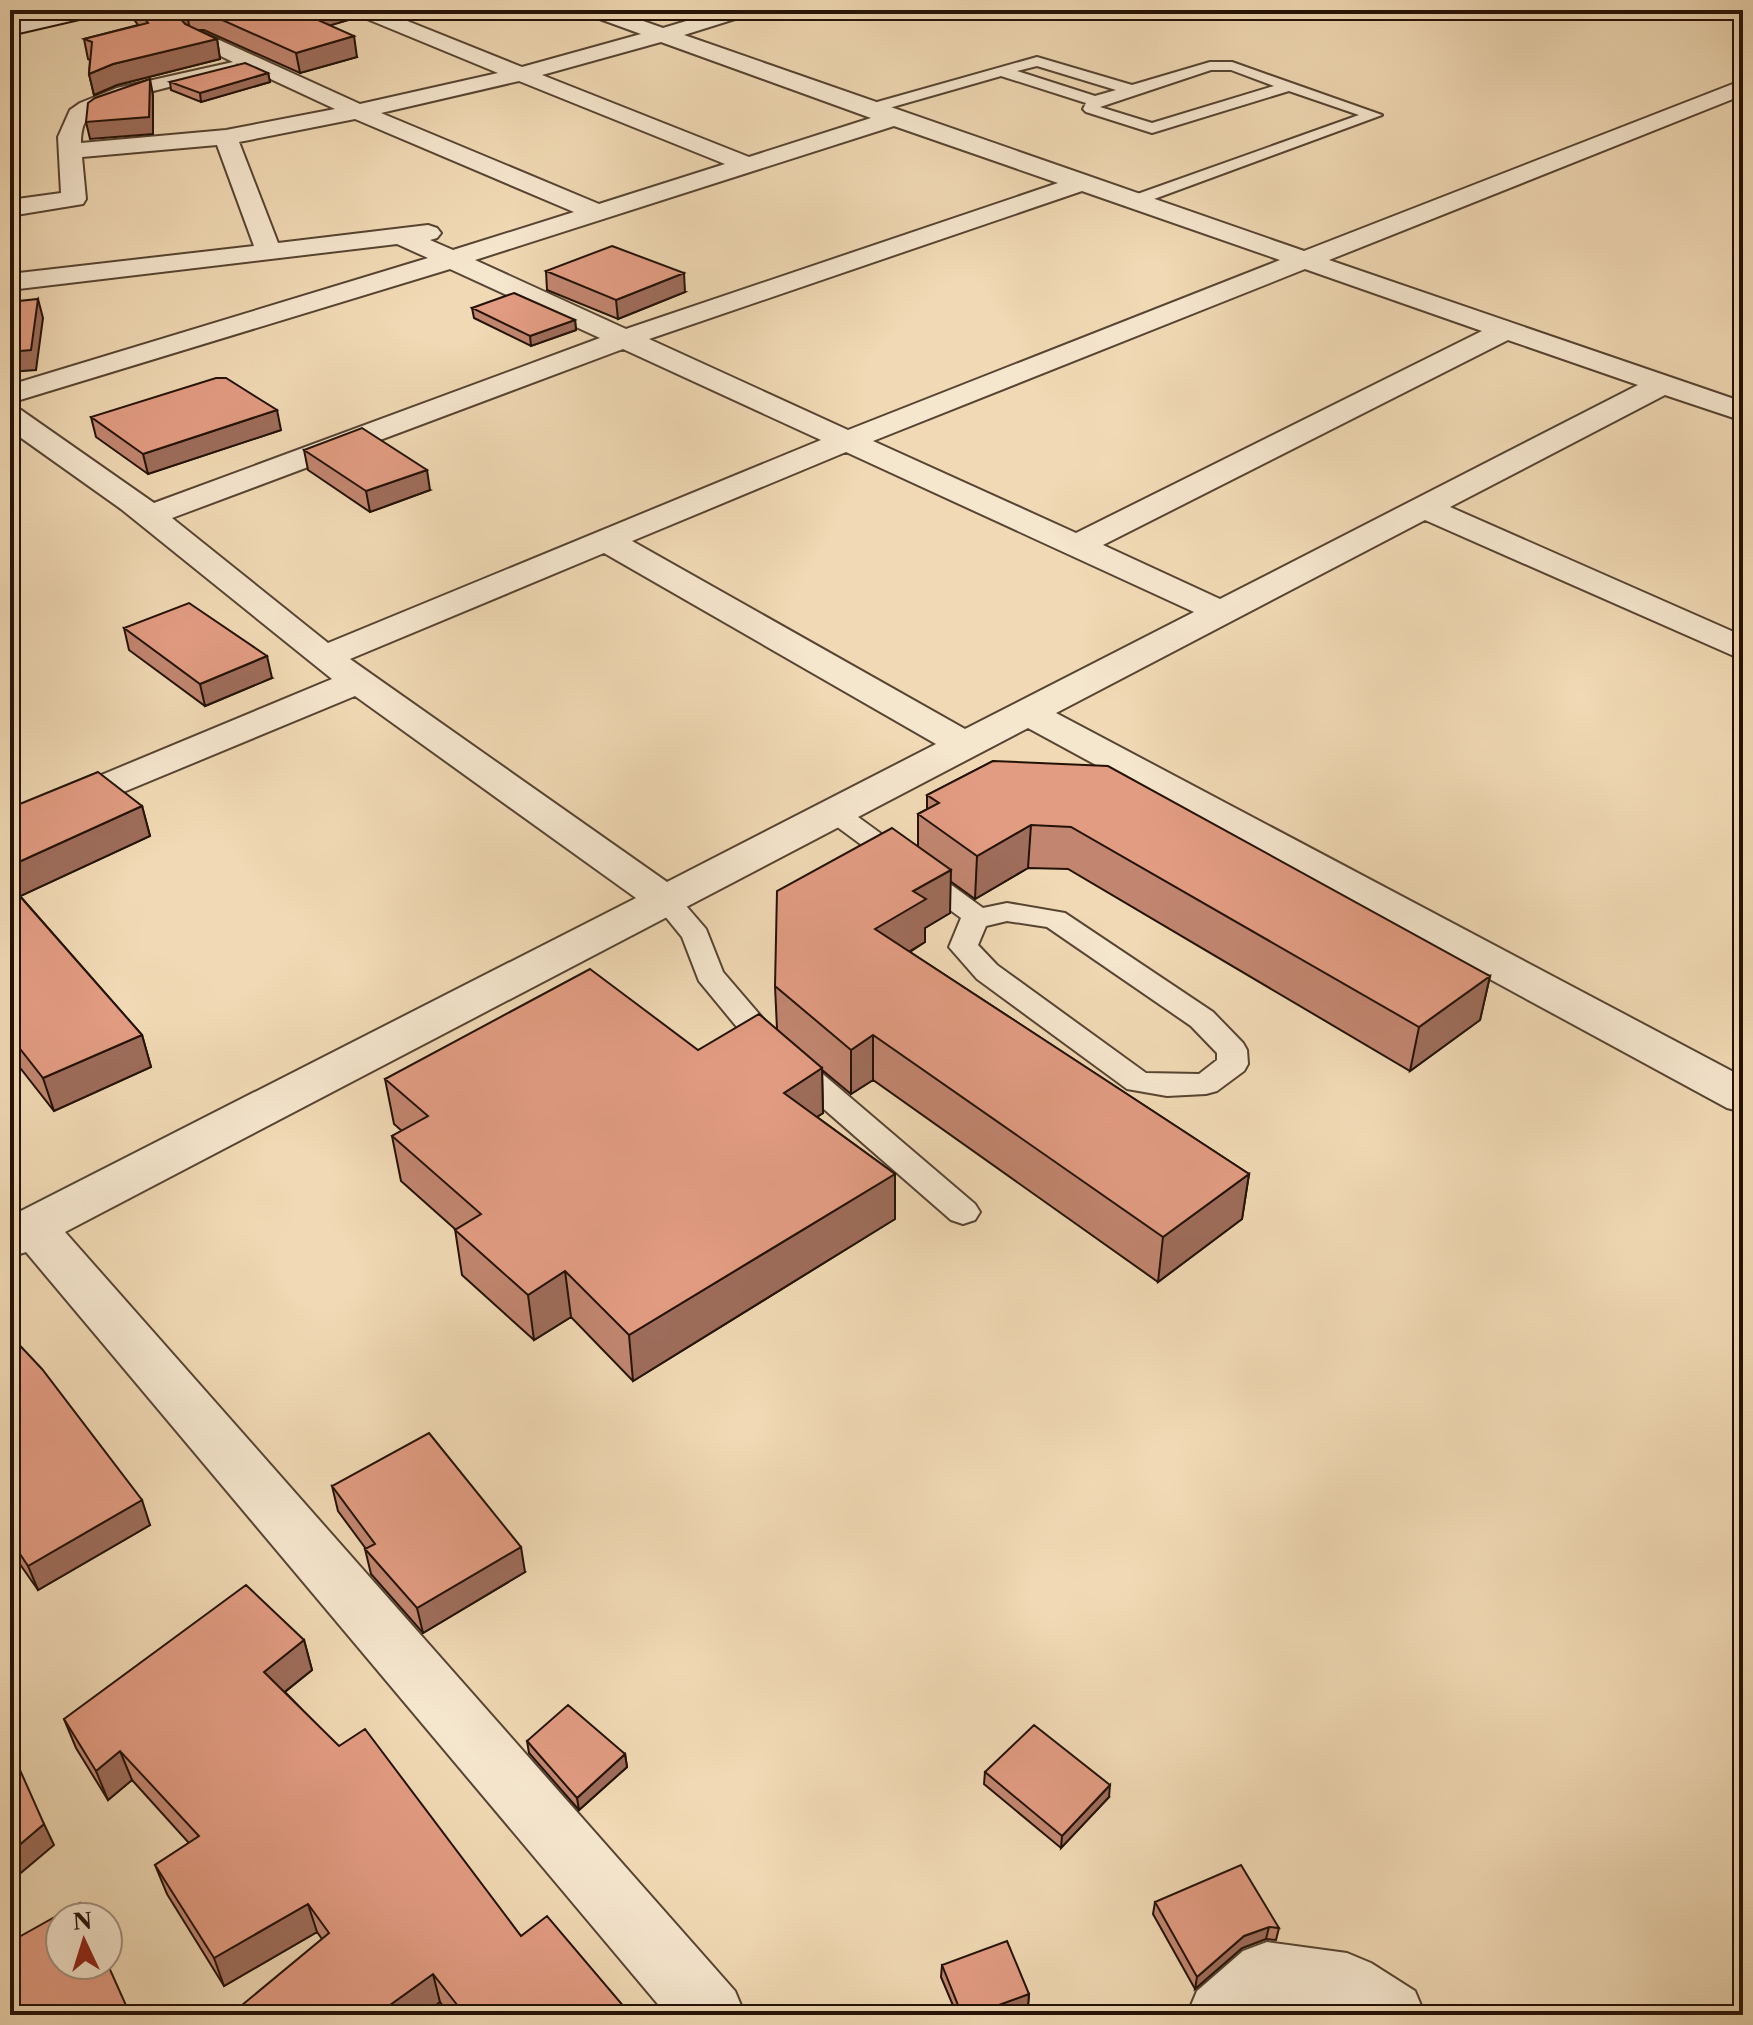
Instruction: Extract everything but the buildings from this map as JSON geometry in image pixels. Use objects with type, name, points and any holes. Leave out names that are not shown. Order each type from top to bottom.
[{"type":"street","points":[[10,29],[94,10]]},
{"type":"street","points":[[362,10],[748,165]]},
{"type":"street","points":[[593,10],[868,109],[1743,412]]},
{"type":"street","points":[[69,151],[226,137],[361,113],[664,35],[744,10]]},
{"type":"street","points":[[197,37],[361,113],[598,213]]},
{"type":"street","points":[[10,208],[74,199],[69,130],[80,112],[126,93],[247,62]]},
{"type":"street","points":[[324,657],[846,441],[1743,87]]},
{"type":"street","points":[[10,394],[452,240],[598,213],[894,118]]},
{"type":"street","points":[[226,137],[269,252]]},
{"type":"street","points":[[10,416],[151,515],[623,339],[1082,183]]},
{"type":"street","points":[[10,282],[400,236],[452,240],[623,339],[1221,612]]},
{"type":"street","points":[[1076,546],[1508,329]]},
{"type":"street","points":[[711,2015],[21,1233],[1665,383]]},
{"type":"street","points":[[133,503],[324,657],[665,899]]},
{"type":"street","points":[[1424,508],[1743,649]]},
{"type":"street","points":[[605,540],[965,745]]},
{"type":"street","points":[[10,827],[359,681]]},
{"type":"street","points":[[1027,713],[1743,1097]]},
{"type":"street","points":[[1221,2015],[1267,1974],[1347,1986],[1391,2015]]},
{"type":"lane","points":[[868,109],[1037,61],[1129,89]]},
{"type":"lane","points":[[1000,71],[1095,101],[1210,66],[1232,66],[1374,115],[1135,201]]},
{"type":"lane","points":[[1095,101],[1091,109],[1152,128],[1289,86]]},
{"type":"lane","points":[[834,812],[978,917],[1007,912],[1055,919],[1202,1019],[1232,1050],[1233,1064],[1206,1084],[1167,1086],[1138,1082],[987,972],[963,947],[966,930],[978,917]]},
{"type":"lane","points":[[665,899],[696,935],[709,974],[766,1042],[963,1212]]}]
